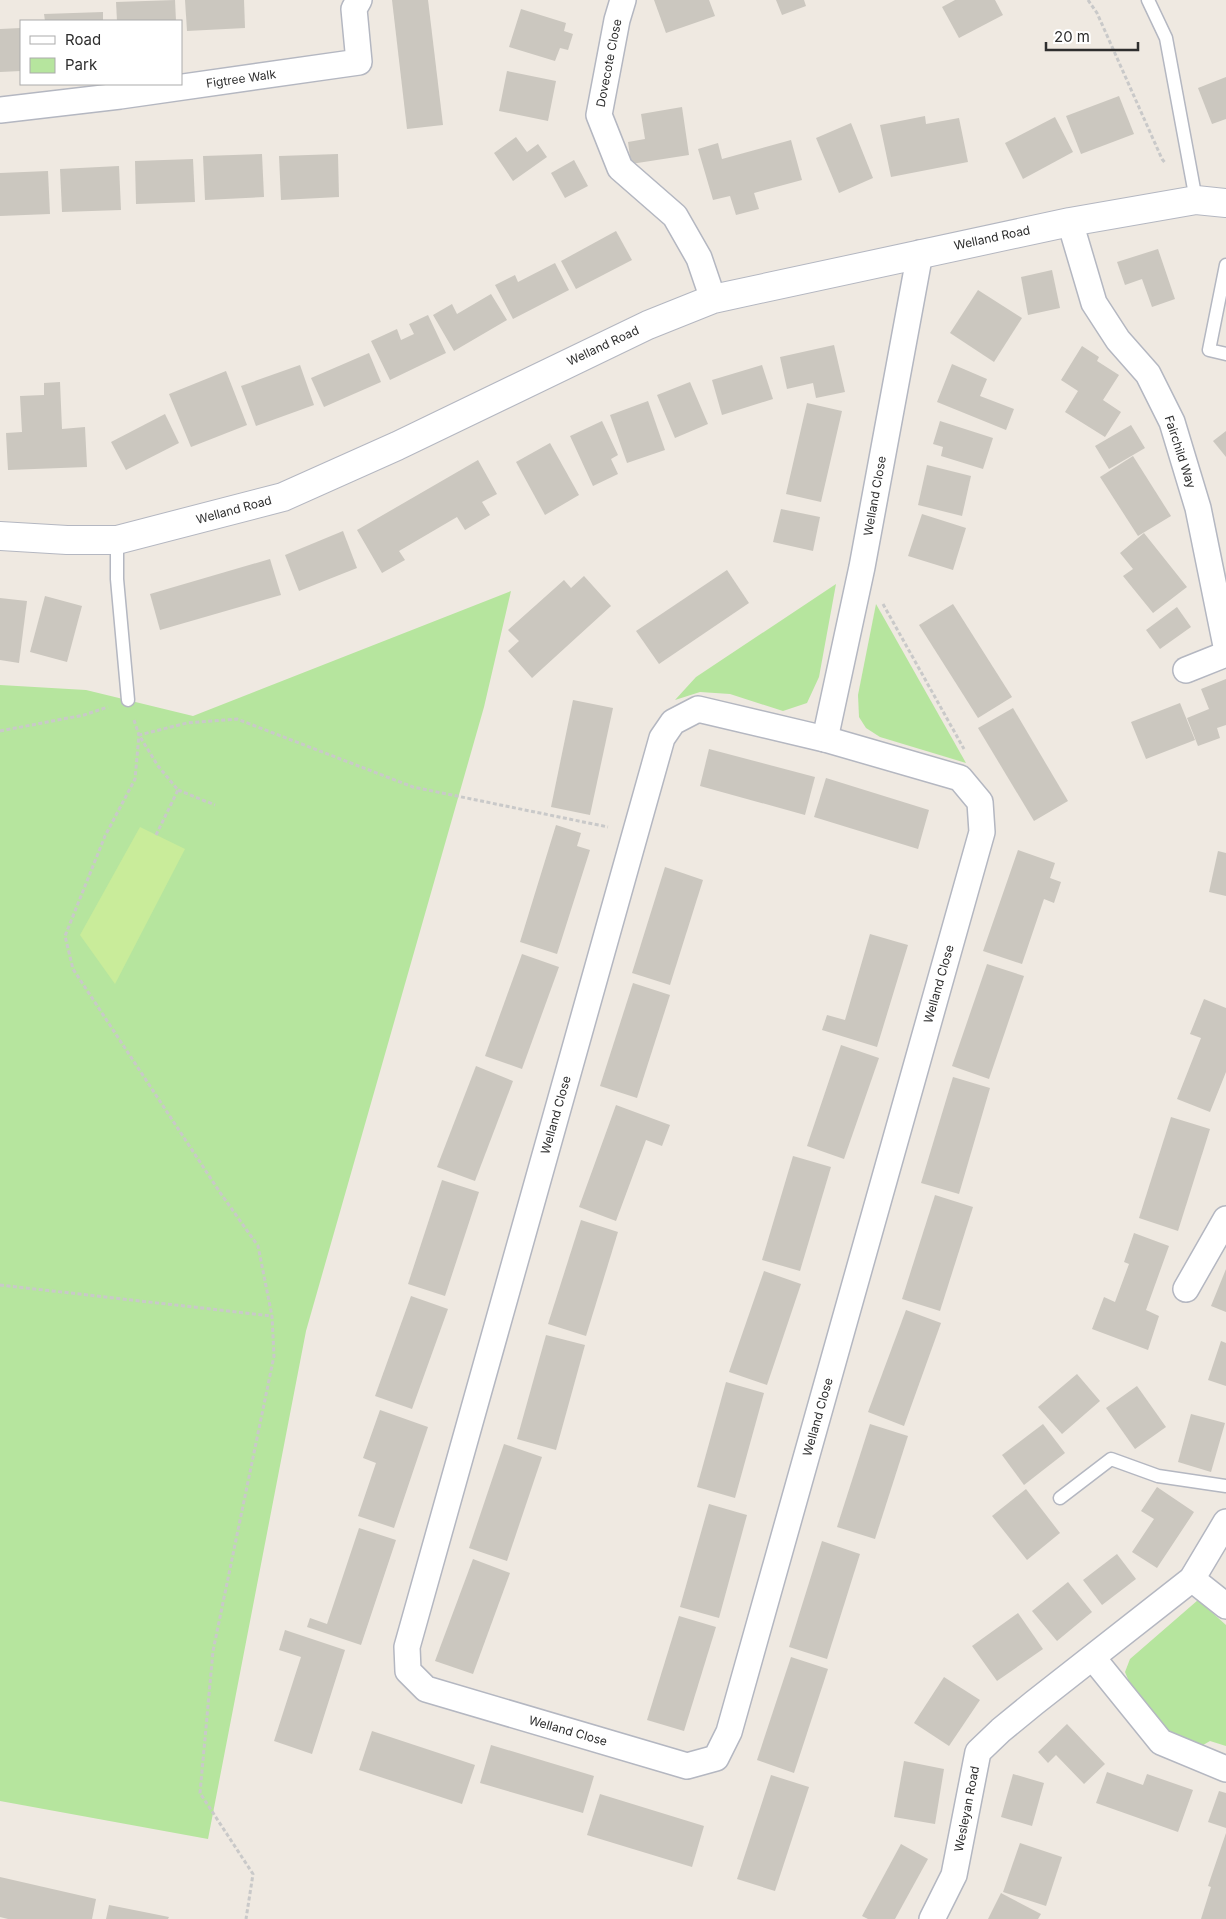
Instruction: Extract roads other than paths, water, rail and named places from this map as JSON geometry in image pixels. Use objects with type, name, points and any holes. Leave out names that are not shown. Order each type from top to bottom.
[{"type":"street","name":"Figtree Walk","points":[[0,110],[120,96],[359,62],[354,9],[359,0]]},
{"type":"street","name":"Dovecote Close","points":[[623,0],[617,20],[599,115],[620,168],[675,216],[699,258],[713,299]]},
{"type":"street","name":"Welland Road","points":[[0,536],[67,540],[117,540],[283,497],[397,446],[648,325],[713,299],[1070,222],[1196,200],[1226,203]]},
{"type":"street","name":"Fairchild Way","points":[[1070,222],[1094,303],[1118,340],[1148,374],[1172,422],[1198,508],[1226,646]]},
{"type":"street","name":"Welland Close","points":[[825,739],[862,566],[920,253]]},
{"type":"street","points":[[1186,670],[1226,654]]},
{"type":"street","name":"Welland Close","points":[[698,709],[825,739],[960,778],[980,802],[982,832],[729,1732],[716,1758],[687,1766],[426,1689],[408,1671],[407,1647],[662,738],[673,722],[698,709]]},
{"type":"street","points":[[1186,1289],[1226,1219]]},
{"type":"street","name":"Wesleyan Road","points":[[932,1919],[954,1875],[978,1752],[1007,1724],[1192,1579],[1226,1522]]},
{"type":"street","points":[[1192,1579],[1226,1606]]},
{"type":"street","points":[[1093,1658],[1161,1742],[1226,1769]]},
{"type":"lane","points":[[1148,0],[1166,38],[1196,200]]},
{"type":"lane","points":[[1226,265],[1209,350],[1226,354]]},
{"type":"lane","points":[[117,540],[117,579],[128,700]]},
{"type":"lane","points":[[1060,1498],[1111,1459],[1158,1476],[1226,1486]]}]
